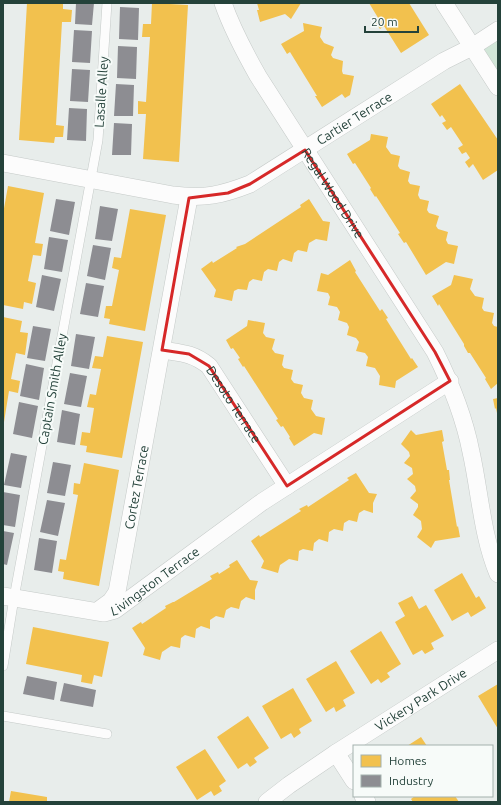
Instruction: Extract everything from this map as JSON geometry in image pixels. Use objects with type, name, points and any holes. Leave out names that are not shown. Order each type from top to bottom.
[{"type":"street","name":"Regal Wood Drive","points":[[223,3],[246,54],[305,150],[435,352],[450,380],[464,420],[488,544],[498,574]]},
{"type":"street","points":[[444,3],[498,87]]},
{"type":"street","name":"Cartier Terrace","points":[[3,163],[189,198],[228,193],[250,184],[444,61],[472,47],[498,30]]},
{"type":"street","points":[[162,350],[189,198]]},
{"type":"street","name":"Desoto Terrace","points":[[162,350],[189,354],[199,358],[209,366],[287,486]]},
{"type":"street","name":"Cortez Terrace","points":[[92,611],[103,608],[107,605],[117,592],[162,350]]},
{"type":"street","points":[[287,486],[450,380]]},
{"type":"street","name":"Livingston Terrace","points":[[9,597],[104,613],[115,610],[262,502],[287,486]]},
{"type":"street","name":"Vickery Park Drive","points":[[267,802],[336,753],[498,650]]},
{"type":"street","points":[[336,753],[353,780]]},
{"type":"lane","name":"Lasalle Alley","points":[[90,180],[98,140],[106,3]]},
{"type":"lane","name":"Captain Smith Alley","points":[[3,666],[9,597],[90,180]]},
{"type":"lane","points":[[3,716],[107,734]]},
{"type":"highlighted area","points":[[305,150],[435,352],[450,381],[287,486],[209,366],[189,354],[162,350],[189,198],[228,193],[250,184]]},
{"type":"green space","points":[[498,30],[498,87],[472,47]]},
{"type":"building: Homes","points":[[27,3],[63,3],[63,9],[72,10],[71,22],[62,22],[56,125],[64,126],[63,137],[55,137],[54,143],[19,140]]},
{"type":"building: Homes","points":[[152,3],[188,5],[179,162],[143,159],[146,114],[138,114],[138,101],[146,102],[150,37],[142,37],[143,24],[151,24]]},
{"type":"building: Homes","points":[[257,3],[301,3],[291,19],[285,14],[260,22]]},
{"type":"building: Homes","points":[[369,3],[409,3],[429,35],[401,53],[384,26],[380,29],[376,23],[380,21]]},
{"type":"building: Homes","points":[[303,23],[322,27],[320,37],[324,43],[334,47],[331,55],[333,58],[343,61],[343,74],[354,76],[350,95],[345,98],[342,94],[322,107],[315,96],[317,96],[290,52],[287,54],[281,44],[304,31]]},
{"type":"building: Homes","points":[[460,84],[498,140],[498,170],[483,180],[473,164],[469,168],[465,162],[470,158],[466,152],[462,154],[458,148],[463,145],[451,127],[447,130],[442,123],[446,121],[442,115],[440,117],[431,104]]},
{"type":"building: Homes","points":[[371,134],[388,137],[386,147],[391,154],[400,156],[398,166],[400,169],[410,172],[408,181],[410,184],[420,186],[418,195],[420,199],[429,201],[427,210],[429,213],[439,216],[436,226],[438,229],[448,232],[446,240],[448,244],[458,246],[454,264],[446,262],[426,275],[406,242],[404,243],[398,234],[400,233],[376,196],[375,197],[355,163],[353,164],[347,154],[370,140]]},
{"type":"building: Homes","points":[[8,186],[44,193],[35,243],[43,244],[41,256],[33,255],[28,281],[36,283],[32,304],[24,302],[23,309],[3,305],[3,214]]},
{"type":"building: Homes","points":[[309,199],[323,221],[330,222],[327,241],[316,239],[309,243],[307,252],[298,250],[294,253],[292,262],[283,259],[279,262],[277,271],[268,269],[264,272],[262,281],[253,279],[249,282],[247,290],[238,289],[234,291],[232,301],[214,297],[216,290],[201,269],[212,261],[213,263],[237,248],[236,247],[245,244],[301,207],[300,205]]},
{"type":"building: Homes","points":[[130,209],[166,215],[145,331],[109,324],[110,319],[104,318],[106,306],[112,306],[119,270],[112,268],[114,257],[121,258]]},
{"type":"building: Homes","points":[[350,260],[356,271],[355,272],[380,311],[382,309],[388,318],[386,319],[411,359],[412,358],[418,367],[396,381],[395,388],[379,385],[380,376],[375,368],[366,366],[368,357],[365,353],[356,351],[359,342],[356,338],[347,335],[349,327],[347,323],[338,320],[340,312],[337,307],[328,305],[330,297],[328,293],[317,291],[321,273],[328,275]]},
{"type":"building: Homes","points":[[454,275],[473,279],[470,289],[475,296],[484,298],[482,308],[484,311],[494,313],[492,323],[494,326],[498,327],[498,383],[491,389],[485,379],[486,378],[470,353],[468,353],[439,304],[438,306],[432,296],[451,285]]},
{"type":"building: Homes","points":[[3,317],[22,321],[20,332],[28,333],[25,355],[16,353],[11,379],[20,381],[18,393],[9,391],[4,422]]},
{"type":"building: Homes","points":[[248,320],[265,323],[263,333],[266,337],[275,339],[272,349],[275,353],[284,355],[282,365],[284,368],[293,370],[291,379],[294,383],[303,385],[301,393],[304,398],[313,400],[311,409],[316,416],[325,418],[322,435],[314,433],[294,446],[283,426],[281,427],[276,420],[278,419],[238,359],[240,358],[233,348],[231,349],[226,340],[247,326]]},
{"type":"building: Homes","points":[[107,336],[143,342],[122,458],[86,452],[87,446],[80,445],[82,432],[90,433],[94,408],[87,407],[90,394],[96,395],[101,369],[92,368],[95,356],[103,357]]},
{"type":"building: Homes","points":[[498,398],[498,413],[497,413],[493,399]]},
{"type":"building: Homes","points":[[411,430],[416,435],[442,430],[444,441],[442,442],[447,470],[449,470],[449,480],[460,537],[435,541],[431,548],[417,537],[422,529],[421,521],[413,515],[418,507],[418,504],[410,498],[416,491],[415,486],[407,479],[413,474],[412,468],[404,463],[410,456],[409,452],[401,444]]},
{"type":"building: Homes","points":[[84,463],[119,470],[99,586],[63,579],[64,572],[58,571],[60,559],[66,560],[78,495],[73,494],[74,483],[80,484]]},
{"type":"building: Homes","points":[[356,473],[369,493],[377,494],[373,503],[373,513],[364,510],[359,513],[357,522],[349,520],[344,523],[343,531],[334,529],[329,532],[328,542],[319,539],[314,543],[313,551],[303,549],[299,551],[298,561],[289,559],[280,565],[278,573],[261,568],[264,561],[251,541],[259,535],[260,537],[301,511],[299,509],[307,505],[308,507],[349,480],[347,478]]},
{"type":"building: Homes","points":[[237,560],[250,580],[258,581],[255,590],[255,600],[246,597],[241,601],[239,609],[231,607],[226,610],[224,618],[216,616],[210,620],[210,629],[201,626],[196,629],[195,638],[185,635],[181,638],[180,648],[171,646],[162,652],[160,660],[143,655],[145,648],[132,628],[141,622],[142,624],[166,608],[165,606],[212,579],[210,576],[218,572],[219,574],[230,567],[229,565]]},
{"type":"building: Homes","points":[[462,573],[476,598],[479,596],[486,608],[471,617],[468,612],[452,621],[434,590]]},
{"type":"building: Homes","points":[[412,596],[419,609],[426,605],[444,636],[431,643],[434,649],[425,654],[422,650],[413,655],[395,622],[405,616],[398,603]]},
{"type":"building: Homes","points":[[33,627],[109,642],[102,677],[94,675],[92,684],[81,682],[82,675],[26,664]]},
{"type":"building: Homes","points":[[381,631],[401,664],[387,673],[390,677],[381,683],[378,679],[371,684],[350,651]]},
{"type":"building: Homes","points":[[336,661],[355,693],[343,700],[346,706],[336,712],[334,707],[326,712],[306,679]]},
{"type":"building: Homes","points":[[498,684],[498,729],[478,696]]},
{"type":"building: Homes","points":[[293,688],[312,721],[299,729],[301,733],[294,738],[291,733],[281,739],[262,706]]},
{"type":"building: Homes","points":[[248,716],[269,748],[254,758],[257,762],[250,767],[247,763],[238,769],[217,737]]},
{"type":"building: Homes","points":[[421,737],[426,745],[409,745]]},
{"type":"building: Homes","points":[[205,749],[226,781],[219,786],[222,791],[214,796],[211,791],[197,800],[176,767]]},
{"type":"building: Homes","points":[[11,791],[47,797],[47,802],[9,802]]},
{"type":"building: Homes","points":[[414,797],[456,797],[459,802],[413,802],[411,799]]},
{"type":"building: Industry","points":[[76,3],[94,3],[92,25],[75,24]]},
{"type":"building: Industry","points":[[120,7],[139,8],[138,40],[119,39]]},
{"type":"building: Industry","points":[[74,30],[92,31],[90,63],[72,62]]},
{"type":"building: Industry","points":[[118,46],[137,47],[136,79],[117,78]]},
{"type":"building: Industry","points":[[72,69],[90,70],[88,102],[70,101]]},
{"type":"building: Industry","points":[[116,84],[134,85],[133,116],[114,116]]},
{"type":"building: Industry","points":[[69,108],[87,109],[86,141],[67,140]]},
{"type":"building: Industry","points":[[114,123],[132,124],[131,155],[112,155]]},
{"type":"building: Industry","points":[[56,199],[75,202],[69,235],[50,231]]},
{"type":"building: Industry","points":[[100,206],[118,209],[112,241],[95,239]]},
{"type":"building: Industry","points":[[49,237],[68,240],[62,272],[44,269]]},
{"type":"building: Industry","points":[[93,245],[111,248],[105,280],[87,276]]},
{"type":"building: Industry","points":[[42,275],[61,279],[54,311],[36,307]]},
{"type":"building: Industry","points":[[86,283],[104,286],[98,317],[80,314]]},
{"type":"building: Industry","points":[[33,326],[51,329],[45,361],[27,358]]},
{"type":"building: Industry","points":[[76,334],[95,337],[89,369],[71,366]]},
{"type":"building: Industry","points":[[26,364],[44,368],[39,400],[20,396]]},
{"type":"building: Industry","points":[[70,373],[87,376],[81,407],[64,404]]},
{"type":"building: Industry","points":[[19,402],[38,406],[32,438],[13,434]]},
{"type":"building: Industry","points":[[62,410],[80,414],[75,445],[57,442]]},
{"type":"building: Industry","points":[[11,453],[27,456],[21,488],[4,485]]},
{"type":"building: Industry","points":[[53,462],[71,465],[65,496],[47,493]]},
{"type":"building: Industry","points":[[3,492],[20,495],[15,527],[3,525]]},
{"type":"building: Industry","points":[[47,500],[65,503],[58,536],[40,532]]},
{"type":"building: Industry","points":[[3,531],[14,533],[7,565],[3,564]]},
{"type":"building: Industry","points":[[39,538],[57,541],[52,573],[34,570]]},
{"type":"building: Industry","points":[[27,676],[57,682],[54,700],[23,694]]},
{"type":"building: Industry","points":[[64,683],[96,690],[93,707],[60,701]]}]
